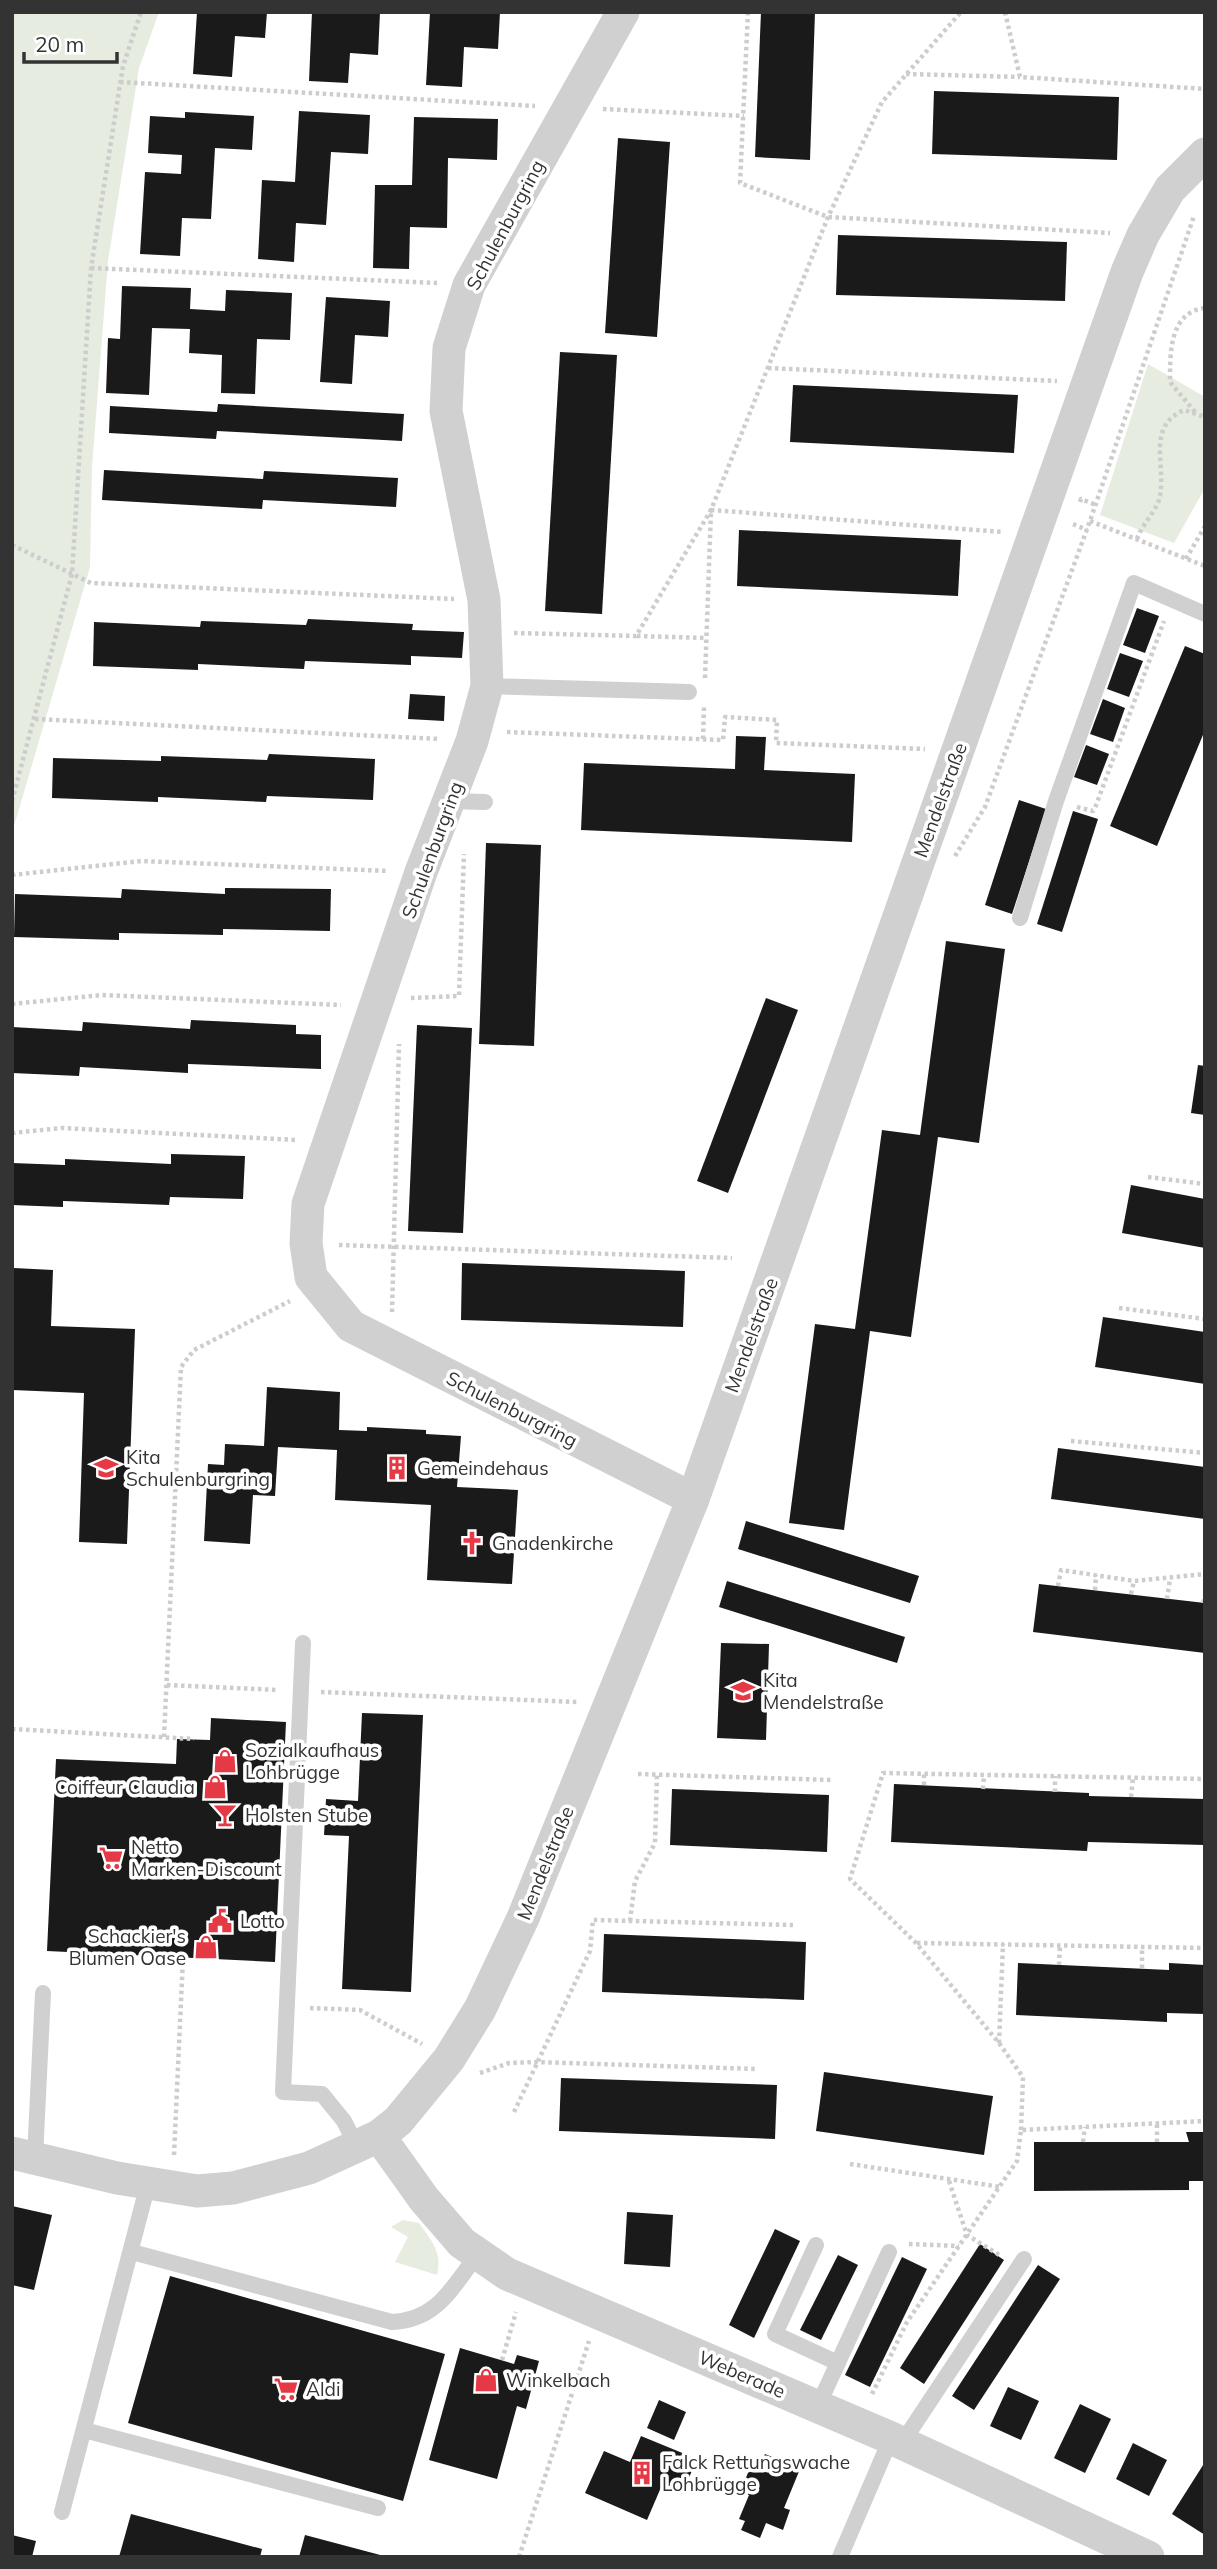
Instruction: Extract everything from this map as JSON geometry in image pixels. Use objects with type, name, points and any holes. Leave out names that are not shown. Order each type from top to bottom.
[{"type":"street","name":"Schulenburgring","points":[[623,12],[469,285],[449,348],[446,411],[485,616],[487,686],[474,736],[421,872],[379,1003],[308,1204],[306,1243],[311,1277],[351,1326],[693,1499]]},
{"type":"street","name":"Mendelstraße","points":[[23,2155],[160,2187],[233,2188],[309,2168],[368,2141],[416,2102],[449,2059],[480,2009],[523,1918],[693,1499],[1088,383],[1143,235],[1170,189],[1205,154]]},
{"type":"street","name":"Weberade","points":[[368,2141],[462,2243],[507,2274],[858,2423],[1148,2557]]},
{"type":"lane","points":[[1020,918],[1056,801],[1134,583],[1205,614]]},
{"type":"lane","points":[[487,686],[697,690]]},
{"type":"lane","points":[[449,801],[485,802]]},
{"type":"lane","points":[[303,1643],[283,2092],[322,2094],[344,2121],[368,2141]]},
{"type":"lane","points":[[23,2155],[43,1993]]},
{"type":"lane","points":[[62,2512],[132,2252],[160,2187]]},
{"type":"lane","points":[[816,2245],[775,2334],[838,2363]]},
{"type":"lane","points":[[132,2252],[392,2322],[413,2321],[430,2313],[478,2254]]},
{"type":"lane","points":[[818,2406],[889,2252]]},
{"type":"lane","points":[[839,2557],[896,2441],[1021,2263]]},
{"type":"lane","points":[[84,2430],[378,2508]]},
{"type":"path","points":[[12,801],[72,574],[91,268],[120,82],[141,12]]},
{"type":"path","points":[[748,12],[740,183],[828,217],[1143,235]]},
{"type":"path","points":[[636,636],[711,510],[828,217],[882,102],[961,12]]},
{"type":"path","points":[[1005,12],[1020,77]]},
{"type":"path","points":[[905,74],[1020,77],[1205,89]]},
{"type":"path","points":[[120,82],[744,116]]},
{"type":"path","points":[[948,861],[958,854],[985,807],[1096,505],[1195,212]]},
{"type":"path","points":[[91,268],[469,285]]},
{"type":"path","points":[[1195,413],[1170,382],[1171,342],[1183,318],[1205,308]]},
{"type":"path","points":[[768,368],[1088,383]]},
{"type":"path","points":[[1137,539],[1159,499],[1161,432],[1170,416],[1184,410],[1205,416]]},
{"type":"path","points":[[1078,508],[1081,499],[1096,505]]},
{"type":"path","points":[[711,510],[1035,534]]},
{"type":"path","points":[[697,690],[707,638],[711,510]]},
{"type":"path","points":[[1090,521],[1205,566]]},
{"type":"path","points":[[1186,559],[1205,526]]},
{"type":"path","points":[[12,545],[91,583],[485,616],[636,636],[707,638]]},
{"type":"path","points":[[1056,801],[1089,811],[1096,808],[1172,600]]},
{"type":"path","points":[[703,739],[704,701]]},
{"type":"path","points":[[35,719],[474,736],[723,740],[725,717],[777,720],[776,743],[957,751]]},
{"type":"path","points":[[12,1003],[102,995],[379,1003],[459,996],[465,849]]},
{"type":"path","points":[[12,875],[141,861],[421,872]]},
{"type":"path","points":[[390,1348],[399,1040]]},
{"type":"path","points":[[12,1133],[62,1128],[330,1142]]},
{"type":"path","points":[[1148,1177],[1205,1184]]},
{"type":"path","points":[[306,1243],[394,1249],[732,1258]]},
{"type":"path","points":[[164,1737],[181,1367],[194,1350],[318,1286]]},
{"type":"path","points":[[1119,1308],[1205,1319]]},
{"type":"path","points":[[1071,1441],[1205,1453]]},
{"type":"path","points":[[1058,1586],[1061,1570],[1134,1581],[1205,1574]]},
{"type":"path","points":[[1096,1575],[1096,1590]]},
{"type":"path","points":[[1167,1599],[1170,1579]]},
{"type":"path","points":[[1131,1594],[1134,1581]]},
{"type":"path","points":[[167,1685],[610,1703]]},
{"type":"path","points":[[12,1729],[194,1739]]},
{"type":"path","points":[[858,2423],[907,2322],[1017,2161],[1021,2130],[1023,2077],[999,2043],[916,1943],[850,1879],[883,1773],[1205,1779]]},
{"type":"path","points":[[638,1774],[831,1780]]},
{"type":"path","points":[[630,1921],[635,1881],[655,1843],[657,1774]]},
{"type":"path","points":[[923,1785],[924,1774]]},
{"type":"path","points":[[983,1789],[984,1775]]},
{"type":"path","points":[[1055,1776],[1055,1791]]},
{"type":"path","points":[[1131,1797],[1133,1778]]},
{"type":"path","points":[[514,2112],[590,1951],[593,1920],[793,1925]]},
{"type":"path","points":[[916,1943],[1205,1948]]},
{"type":"path","points":[[999,2043],[1003,1944]]},
{"type":"path","points":[[1059,1965],[1060,1945]]},
{"type":"path","points":[[1142,1947],[1142,1968]]},
{"type":"path","points":[[160,2187],[183,1958]]},
{"type":"path","points":[[287,2007],[360,2010],[449,2059],[471,2076],[509,2063],[536,2062],[757,2069]]},
{"type":"path","points":[[1021,2130],[1205,2120]]},
{"type":"path","points":[[1157,2123],[1157,2142]]},
{"type":"path","points":[[1083,2142],[1085,2127]]},
{"type":"path","points":[[850,2164],[1001,2187]]},
{"type":"path","points":[[949,2181],[967,2235],[1021,2263]]},
{"type":"path","points":[[889,2252],[908,2244],[960,2246]]},
{"type":"path","points":[[502,2360],[516,2312]]},
{"type":"path","points":[[519,2557],[599,2314]]},
{"type":"shaded area","points":[[12,12],[159,12],[139,68],[108,261],[92,467],[90,567],[12,833]]},
{"type":"shaded area","points":[[1148,364],[1205,397],[1205,488],[1174,543],[1100,515]]},
{"type":"shaded area","points":[[403,2220],[419,2223],[432,2241],[437,2253],[437,2275],[395,2262],[408,2237],[391,2227]]},
{"type":"building","points":[[197,12],[267,12],[265,38],[235,36],[232,77],[193,74]]},
{"type":"building","points":[[312,12],[380,12],[378,55],[350,53],[348,83],[309,81]]},
{"type":"building","points":[[430,12],[500,12],[498,49],[464,47],[462,87],[426,85]]},
{"type":"building","points":[[761,12],[815,12],[810,160],[755,157]]},
{"type":"building","points":[[934,91],[1119,97],[1117,160],[932,154]]},
{"type":"building","points":[[299,111],[370,115],[368,154],[331,152],[326,225],[296,223],[294,262],[258,259],[262,180],[295,182]]},
{"type":"building","points":[[185,112],[254,116],[252,150],[215,148],[211,219],[182,218],[180,256],[140,254],[145,172],[181,174],[182,155],[148,153],[150,116],[185,118]]},
{"type":"building","points":[[414,117],[498,119],[497,160],[448,158],[447,228],[410,227],[409,269],[373,268],[375,185],[412,185]]},
{"type":"building","points":[[618,138],[670,142],[657,337],[605,333]]},
{"type":"building","points":[[838,235],[1067,242],[1065,301],[836,295]]},
{"type":"building","points":[[122,286],[191,288],[190,309],[225,311],[226,290],[292,293],[290,340],[257,339],[255,394],[221,393],[222,355],[189,353],[190,329],[152,328],[149,395],[106,393],[108,338],[120,339]]},
{"type":"building","points":[[326,297],[390,301],[388,337],[355,335],[352,384],[320,382]]},
{"type":"building","points":[[560,352],[617,355],[602,614],[545,611]]},
{"type":"building","points":[[793,385],[1018,395],[1014,453],[790,442]]},
{"type":"building","points":[[218,404],[404,414],[402,441],[217,431],[216,439],[109,433],[110,406],[217,412]]},
{"type":"building","points":[[104,470],[263,479],[264,471],[398,478],[396,507],[263,500],[262,509],[102,500]]},
{"type":"building","points":[[739,530],[961,540],[958,596],[737,586]]},
{"type":"building","points":[[1137,608],[1159,616],[1145,653],[1123,645]]},
{"type":"building","points":[[308,619],[413,624],[412,630],[464,632],[462,658],[411,656],[411,665],[305,661],[304,669],[198,664],[198,670],[93,666],[94,622],[200,627],[201,621],[306,625]]},
{"type":"building","points":[[1185,646],[1205,654],[1205,730],[1157,846],[1110,826]]},
{"type":"building","points":[[1120,653],[1143,661],[1129,697],[1107,689]]},
{"type":"building","points":[[410,694],[445,696],[444,721],[408,719]]},
{"type":"building","points":[[1103,699],[1125,708],[1113,742],[1090,734]]},
{"type":"building","points":[[736,736],[766,737],[764,770],[855,774],[852,842],[581,830],[584,763],[735,769]]},
{"type":"building","points":[[1086,745],[1109,754],[1097,785],[1074,777]]},
{"type":"building","points":[[269,754],[375,759],[373,800],[267,796],[266,802],[158,797],[158,802],[52,798],[53,758],[161,761],[161,756],[267,760]]},
{"type":"building","points":[[1019,800],[1046,809],[1012,914],[985,905]]},
{"type":"building","points":[[1073,811],[1098,819],[1062,932],[1037,924]]},
{"type":"building","points":[[486,843],[541,845],[534,1046],[479,1044]]},
{"type":"building","points":[[225,888],[331,889],[330,931],[223,929],[223,935],[119,933],[119,940],[14,937],[15,894],[121,898],[122,889],[225,894]]},
{"type":"building","points":[[946,941],[1005,949],[979,1143],[938,1137],[911,1337],[870,1331],[844,1530],[789,1523],[815,1324],[855,1329],[882,1130],[920,1135]]},
{"type":"building","points":[[766,998],[798,1010],[728,1193],[697,1181]]},
{"type":"building","points":[[191,1020],[296,1025],[296,1034],[321,1035],[321,1069],[188,1064],[188,1073],[80,1067],[79,1076],[12,1073],[12,1027],[82,1031],[83,1022],[190,1029]]},
{"type":"building","points":[[417,1025],[472,1028],[463,1233],[408,1231]]},
{"type":"building","points":[[1198,1065],[1205,1066],[1205,1115],[1191,1113]]},
{"type":"building","points":[[171,1154],[245,1156],[243,1199],[170,1197],[169,1205],[63,1201],[63,1207],[12,1205],[12,1163],[65,1165],[65,1159],[171,1164]]},
{"type":"building","points":[[1131,1185],[1205,1199],[1205,1248],[1122,1233]]},
{"type":"building","points":[[462,1263],[685,1271],[683,1327],[461,1320]]},
{"type":"building","name":"Kita Schulenburgring","points":[[14,1268],[53,1270],[51,1326],[135,1329],[127,1544],[79,1542],[84,1393],[12,1390]]},
{"type":"building","points":[[1103,1317],[1205,1332],[1205,1384],[1095,1367]]},
{"type":"building","points":[[267,1387],[340,1392],[339,1430],[367,1431],[367,1427],[426,1430],[426,1434],[461,1436],[457,1487],[518,1490],[512,1584],[427,1580],[431,1505],[335,1500],[337,1450],[278,1447],[275,1496],[253,1495],[250,1544],[204,1541],[208,1464],[224,1465],[225,1444],[264,1446]]},
{"type":"building","points":[[1058,1448],[1205,1467],[1205,1519],[1051,1499]]},
{"type":"building","points":[[746,1521],[919,1576],[910,1603],[738,1549]]},
{"type":"building","points":[[727,1581],[905,1637],[897,1663],[719,1607]]},
{"type":"building","points":[[1039,1584],[1205,1603],[1205,1653],[1033,1632]]},
{"type":"building","name":"Kita Mendelstraße","points":[[721,1643],[769,1644],[766,1740],[717,1738]]},
{"type":"building","points":[[362,1713],[423,1715],[411,1992],[342,1989],[349,1836],[324,1835],[326,1799],[358,1801]]},
{"type":"building","points":[[211,1718],[286,1722],[275,1962],[47,1951],[56,1759],[176,1764],[177,1739],[210,1740]]},
{"type":"building","points":[[894,1784],[1089,1793],[1089,1796],[1205,1799],[1205,1845],[1088,1842],[1087,1851],[891,1842]]},
{"type":"building","points":[[672,1789],[829,1795],[827,1852],[670,1845]]},
{"type":"building","points":[[604,1934],[806,1942],[804,2000],[602,1992]]},
{"type":"building","points":[[1018,1963],[1169,1970],[1169,1963],[1205,1965],[1205,2014],[1167,2013],[1167,2022],[1016,2015]]},
{"type":"building","points":[[824,2072],[993,2096],[984,2155],[816,2131]]},
{"type":"building","points":[[561,2078],[777,2085],[775,2139],[559,2131]]},
{"type":"building","points":[[1186,2132],[1205,2132],[1205,2181],[1189,2181],[1189,2190],[1034,2191],[1034,2142],[1189,2142]]},
{"type":"building","points":[[12,2206],[52,2215],[34,2290],[12,2285]]},
{"type":"building","points":[[627,2212],[673,2215],[670,2267],[624,2264]]},
{"type":"building","points":[[775,2229],[800,2241],[754,2338],[729,2325]]},
{"type":"building","points":[[980,2244],[1004,2260],[924,2384],[900,2368]]},
{"type":"building","points":[[838,2255],[858,2265],[821,2340],[800,2330]]},
{"type":"building","points":[[902,2257],[927,2269],[870,2387],[845,2375]]},
{"type":"building","points":[[1038,2265],[1060,2279],[974,2410],[952,2396]]},
{"type":"building","name":"Aldi","points":[[170,2276],[445,2354],[403,2501],[128,2423]]},
{"type":"building","points":[[460,2348],[514,2364],[517,2355],[539,2361],[526,2409],[517,2406],[497,2479],[429,2460]]},
{"type":"building","points":[[1008,2387],[1039,2401],[1021,2440],[990,2426]]},
{"type":"building","points":[[659,2400],[686,2412],[674,2440],[647,2428]]},
{"type":"building","points":[[1080,2404],[1111,2419],[1085,2473],[1054,2458]]},
{"type":"building","name":"Falck Rettungswache Lohbrügge","points":[[641,2436],[697,2459],[682,2494],[662,2485],[647,2520],[585,2493],[604,2451],[630,2462]]},
{"type":"building","points":[[1133,2443],[1167,2460],[1149,2496],[1116,2479]]},
{"type":"building","points":[[765,2454],[800,2469],[784,2508],[790,2510],[783,2530],[766,2523],[760,2538],[741,2530],[745,2521],[739,2519],[749,2495],[740,2492],[750,2468],[758,2471]]},
{"type":"building","points":[[1205,2462],[1205,2535],[1172,2514]]},
{"type":"building","points":[[131,2514],[262,2549],[260,2557],[119,2557]]},
{"type":"building","points":[[12,2535],[36,2541],[32,2557],[12,2557]]},
{"type":"building","points":[[305,2535],[384,2556],[384,2557],[299,2557]]},
{"type":"place","name":"Kita Schulenburgring","points":[[106,1468]]},
{"type":"place","name":"Gemeindehaus","points":[[397,1468]]},
{"type":"place","name":"Gnadenkirche","points":[[472,1543]]},
{"type":"place","name":"Kita Mendelstraße","points":[[743,1691]]},
{"type":"place","name":"Sozialkaufhaus Lohbrügge","points":[[225,1761]]},
{"type":"place","name":"Coiffeur Claudia","points":[[215,1787]]},
{"type":"place","name":"Holsten Stube","points":[[225,1815]]},
{"type":"place","name":"Netto Marken-Discount","points":[[111,1858]]},
{"type":"place","name":"Lotto","points":[[220,1921]]},
{"type":"place","name":"Schackier's Blumen Oase","points":[[206,1947]]},
{"type":"place","name":"Winkelbach","points":[[486,2380]]},
{"type":"place","name":"Aldi","points":[[286,2389]]},
{"type":"place","name":"Falck Rettungswache Lohbrügge","points":[[642,2473]]}]
